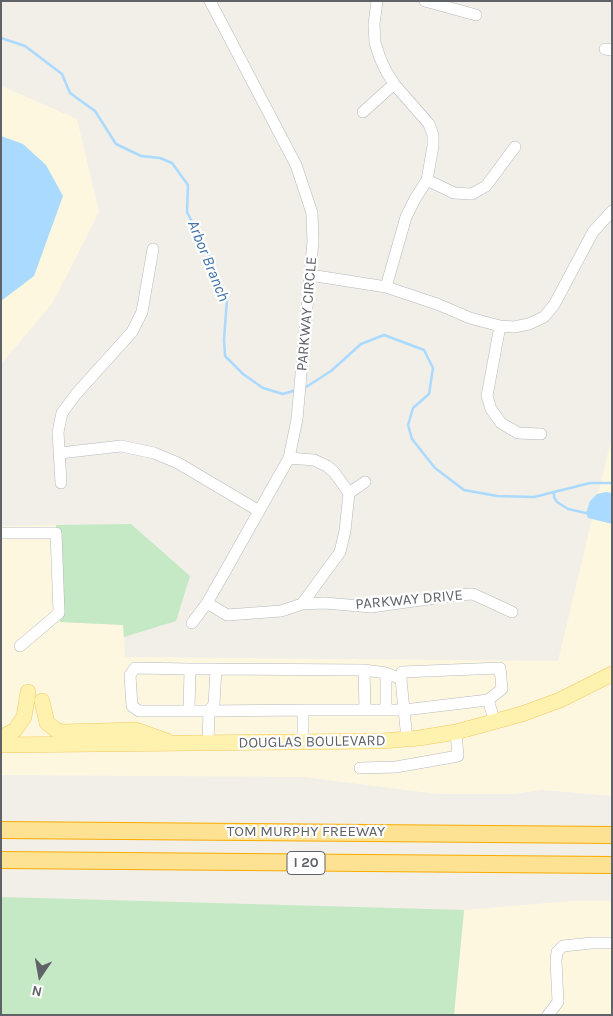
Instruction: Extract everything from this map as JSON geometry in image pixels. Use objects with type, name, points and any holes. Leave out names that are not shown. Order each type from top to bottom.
[{"type":"highway","name":"TOM MURPHY FREEWAY","points":[[1,830],[612,834]]},
{"type":"highway","name":"TOM MURPHY FREEWAY","points":[[1,860],[612,865]]},
{"type":"main road","name":"DOUGLAS BOULEVARD","points":[[1,745],[382,741],[407,739],[456,732],[495,722],[560,700],[612,674]]},
{"type":"main road","points":[[1,738],[15,730],[24,718],[28,692]]},
{"type":"main road","points":[[42,701],[47,723],[62,732],[136,730],[175,744]]},
{"type":"street","name":"PARKWAY CIRCLE","points":[[192,623],[207,603],[290,458],[297,419],[313,241],[312,213],[296,164],[210,1]]},
{"type":"street","points":[[377,1],[374,24],[375,43],[386,72],[429,124],[433,135],[427,180],[414,199],[406,217],[386,287]]},
{"type":"street","points":[[425,1],[476,15]]},
{"type":"street","points":[[363,112],[394,84]]},
{"type":"street","points":[[427,180],[454,193],[472,194],[486,186],[515,147]]},
{"type":"street","points":[[310,275],[386,287],[437,304],[470,318],[514,328],[544,317],[554,305],[593,232],[612,211]]},
{"type":"street","points":[[61,483],[58,432],[62,413],[76,394],[132,332],[142,312],[153,248]]},
{"type":"street","points":[[500,326],[487,396],[491,408],[501,423],[518,433],[540,434]]},
{"type":"street","points":[[60,453],[121,446],[154,453],[178,463],[259,511]]},
{"type":"street","points":[[290,458],[314,460],[326,466],[334,472],[349,493],[345,531],[340,552],[302,604]]},
{"type":"street","points":[[349,493],[365,482]]},
{"type":"street","points":[[1,532],[56,532],[59,613],[20,646]]},
{"type":"street","name":"PARKWAY DRIVE","points":[[207,603],[227,614],[281,611],[302,604],[324,603],[371,607],[473,594],[512,612]]},
{"type":"street","points":[[401,679],[386,673],[364,670],[135,668],[130,675],[132,706],[139,711],[404,710],[488,700],[502,689],[500,668],[402,672],[401,679],[404,710],[407,739]]},
{"type":"street","points":[[189,711],[190,669]]},
{"type":"street","points":[[208,743],[209,711],[214,704],[216,669]]},
{"type":"street","points":[[364,670],[365,710]]},
{"type":"street","points":[[386,673],[386,710]]},
{"type":"street","points":[[488,700],[495,722]]},
{"type":"street","points":[[303,710],[303,742]]},
{"type":"street","points":[[360,768],[396,767],[458,756],[456,732]]},
{"type":"street","points":[[548,1015],[558,1002],[557,952],[563,946],[592,942],[612,943]]},
{"type":"shaded area","points":[[1,86],[77,119],[99,212],[52,304],[1,364]]},
{"type":"shaded area","points":[[612,436],[612,796],[542,790],[514,794],[437,794],[304,777],[1,775],[1,526],[56,525],[60,622],[123,625],[125,657],[558,661]]},
{"type":"shaded area","points":[[571,901],[612,901],[612,1015],[454,1015],[464,910]]},
{"type":"green space","points":[[131,524],[190,576],[176,621],[124,637],[123,625],[60,622],[56,525]]},
{"type":"green space","points":[[1,897],[464,910],[454,1015],[1,1015]]},
{"type":"water","points":[[1,136],[23,144],[46,165],[63,196],[34,276],[1,301]]},
{"type":"water","points":[[612,493],[612,524],[588,518],[586,513],[590,501],[597,494]]},
{"type":"waterway","name":"Arbor Branch","points":[[1,38],[25,46],[62,74],[70,93],[95,111],[116,144],[141,156],[160,158],[172,163],[188,185],[187,212],[210,257],[227,300],[224,339],[225,356],[243,374],[263,388],[283,394],[293,391]]},
{"type":"waterway","name":"Arbor Branch","points":[[303,389],[331,371],[361,344],[384,335],[424,350],[433,368],[429,394],[413,408],[408,425],[412,439],[435,468],[464,490],[497,496],[534,497],[590,483],[612,483]]},
{"type":"waterway","points":[[554,492],[557,502],[568,509],[586,513]]}]
